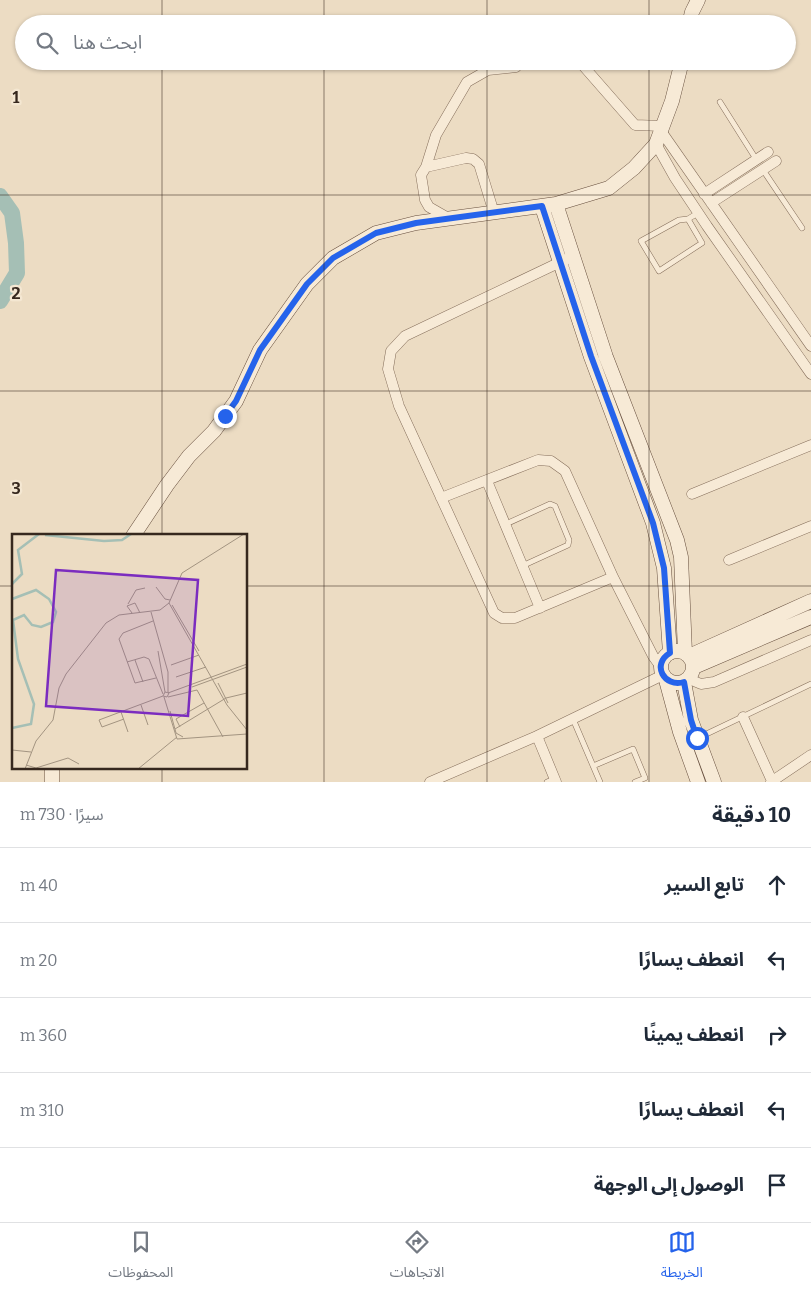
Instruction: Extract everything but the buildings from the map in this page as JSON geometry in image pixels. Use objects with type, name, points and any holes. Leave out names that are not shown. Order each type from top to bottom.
[{"type":"street","points":[[692,15],[698,0]]},
{"type":"street","points":[[450,219],[429,206],[425,200],[421,175],[426,167],[436,135],[467,82],[488,70]]},
{"type":"street","points":[[587,70],[635,125],[660,134],[711,203],[811,346]]},
{"type":"street","points":[[134,534],[172,478],[189,456],[214,431],[230,408],[260,350],[307,284],[333,258],[376,233],[416,223],[556,204],[609,188],[634,168],[660,134],[672,101],[680,70]]},
{"type":"street","points":[[660,134],[675,178],[811,374]]},
{"type":"street","points":[[704,194],[768,152]]},
{"type":"street","points":[[426,167],[466,158],[473,159],[479,164],[494,213]]},
{"type":"street","points":[[711,203],[776,161]]},
{"type":"street","points":[[556,204],[606,357],[677,540],[681,557],[691,720],[714,782]]},
{"type":"street","points":[[542,206],[591,356],[653,523],[664,568],[670,653]]},
{"type":"street","points":[[573,256],[406,336],[391,351],[388,369],[399,406],[494,613],[502,618],[515,618],[613,577]]},
{"type":"street","points":[[692,494],[811,445]]},
{"type":"street","points":[[441,498],[538,460],[551,461],[565,471],[613,577],[663,674],[680,732],[698,782]]},
{"type":"street","points":[[487,481],[540,608]]},
{"type":"street","points":[[729,560],[811,526]]},
{"type":"street","points":[[663,674],[678,684],[688,667],[811,601]]},
{"type":"street","points":[[688,667],[811,616]]},
{"type":"street","points":[[663,674],[663,658],[670,653],[678,651],[701,684],[714,682],[811,640]]},
{"type":"street","points":[[430,782],[537,736],[663,674]]},
{"type":"street","points":[[743,717],[772,782],[811,755]]},
{"type":"street","points":[[537,736],[552,781]]},
{"type":"street","points":[[52,769],[52,782]]},
{"type":"lane","points":[[720,102],[757,160]]},
{"type":"lane","points":[[763,169],[802,228]]},
{"type":"lane","points":[[688,219],[702,243],[659,271],[641,241],[679,220],[688,219],[698,213]]},
{"type":"lane","points":[[696,233],[707,226]]},
{"type":"lane","points":[[505,524],[550,504],[555,506],[566,531],[569,540],[568,545],[522,566]]},
{"type":"lane","points":[[697,738],[811,684]]},
{"type":"lane","points":[[573,719],[600,782]]},
{"type":"lane","points":[[593,766],[633,749],[647,780],[635,782]]},
{"type":"waterway","points":[[0,196],[12,213],[17,273],[0,301]]},
{"type":"route","points":[[225,416],[236,401],[260,350],[307,284],[333,258],[376,233],[416,223],[542,206],[591,356],[653,523],[664,568],[670,653],[663,658],[661,671],[666,680],[672,683],[684,682],[691,720],[697,738]]}]
